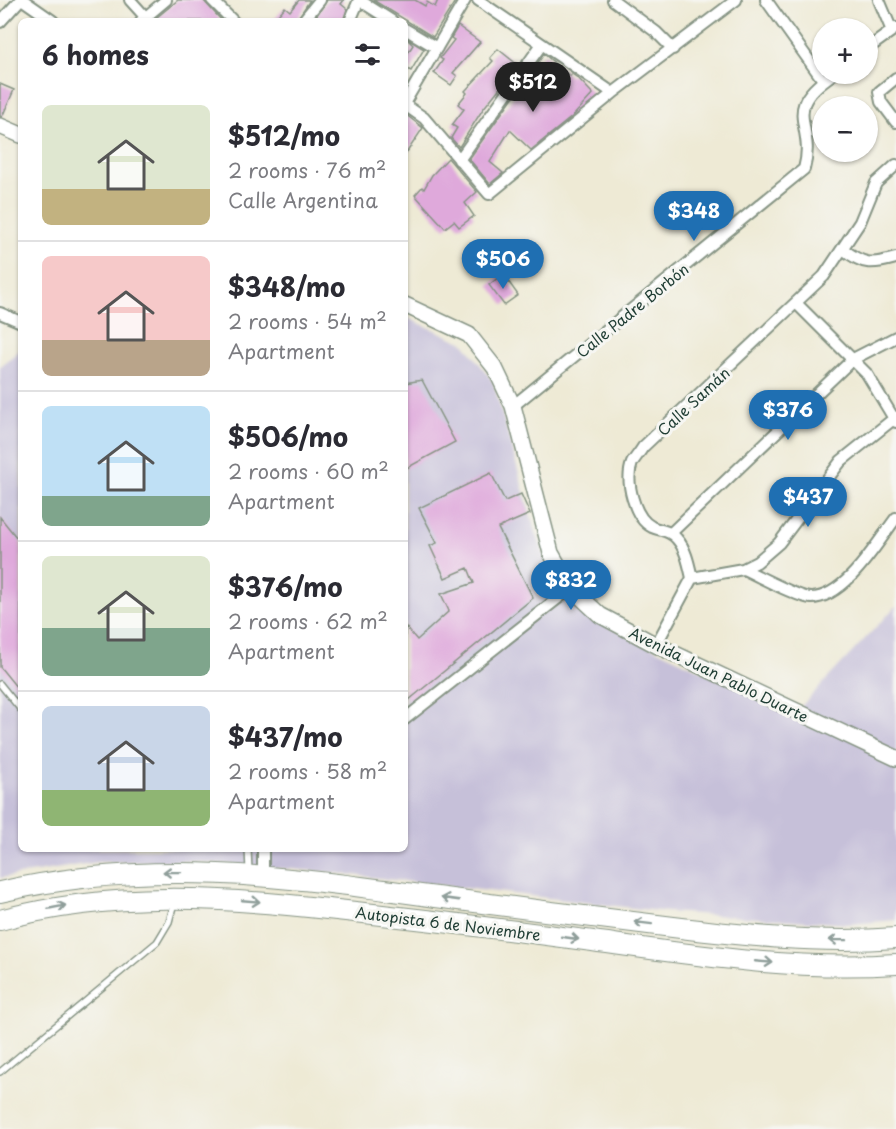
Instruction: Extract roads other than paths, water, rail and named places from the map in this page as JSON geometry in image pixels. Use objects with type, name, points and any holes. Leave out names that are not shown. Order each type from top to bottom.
[{"type":"highway","name":"Autopista 6 de Noviembre","points":[[0,892],[107,873],[154,872],[256,876],[756,936],[821,939],[896,938]]},
{"type":"highway","name":"Autopista 6 de Noviembre","points":[[0,920],[68,905],[115,899],[226,899],[768,963],[896,963]]},
{"type":"main road","points":[[0,126],[18,134]]},
{"type":"main road","name":"Avenida Juan Pablo Duarte","points":[[408,306],[469,335],[477,342],[495,368],[513,406],[551,553],[571,588],[600,615],[656,645],[896,758]]},
{"type":"street","points":[[0,22],[21,0],[49,18]]},
{"type":"street","points":[[130,0],[144,18]]},
{"type":"street","points":[[147,18],[166,0]]},
{"type":"street","points":[[212,0],[230,18]]},
{"type":"street","points":[[305,18],[320,0]]},
{"type":"street","points":[[351,18],[359,0],[387,18]]},
{"type":"street","points":[[408,99],[465,0]]},
{"type":"street","points":[[478,0],[613,93]]},
{"type":"street","points":[[613,0],[673,49]]},
{"type":"street","points":[[766,0],[812,65]]},
{"type":"street","points":[[878,41],[894,29],[879,0]]},
{"type":"street","points":[[408,106],[424,118],[489,194],[613,93],[673,49],[728,2]]},
{"type":"street","points":[[408,31],[437,48]]},
{"type":"street","points":[[459,160],[542,44]]},
{"type":"street","points":[[896,78],[879,92],[881,102],[896,122]]},
{"type":"street","name":"Calle Padre Borbón","points":[[513,406],[804,169],[808,146],[801,121],[803,104],[811,90],[818,84]]},
{"type":"street","name":"Calle Samán","points":[[671,532],[650,526],[641,516],[633,501],[631,487],[633,462],[643,447],[797,304],[824,276],[860,222],[876,183],[892,168],[896,155]]},
{"type":"street","points":[[843,249],[858,261],[874,263],[896,258]]},
{"type":"street","points":[[692,578],[743,569],[757,562],[779,543],[841,461],[895,419],[877,387],[853,359],[797,304]]},
{"type":"street","points":[[0,313],[18,321]]},
{"type":"street","points":[[656,645],[692,578],[683,549],[671,532],[853,359],[896,337]]},
{"type":"street","points":[[743,569],[809,598],[827,595],[846,581],[896,518]]},
{"type":"street","points":[[408,718],[571,588]]},
{"type":"street","points":[[256,876],[262,852]]},
{"type":"lane","points":[[0,684],[18,706]]},
{"type":"lane","points":[[249,852],[256,876]]},
{"type":"lane","points":[[0,1072],[157,942],[169,922],[175,898]]}]
